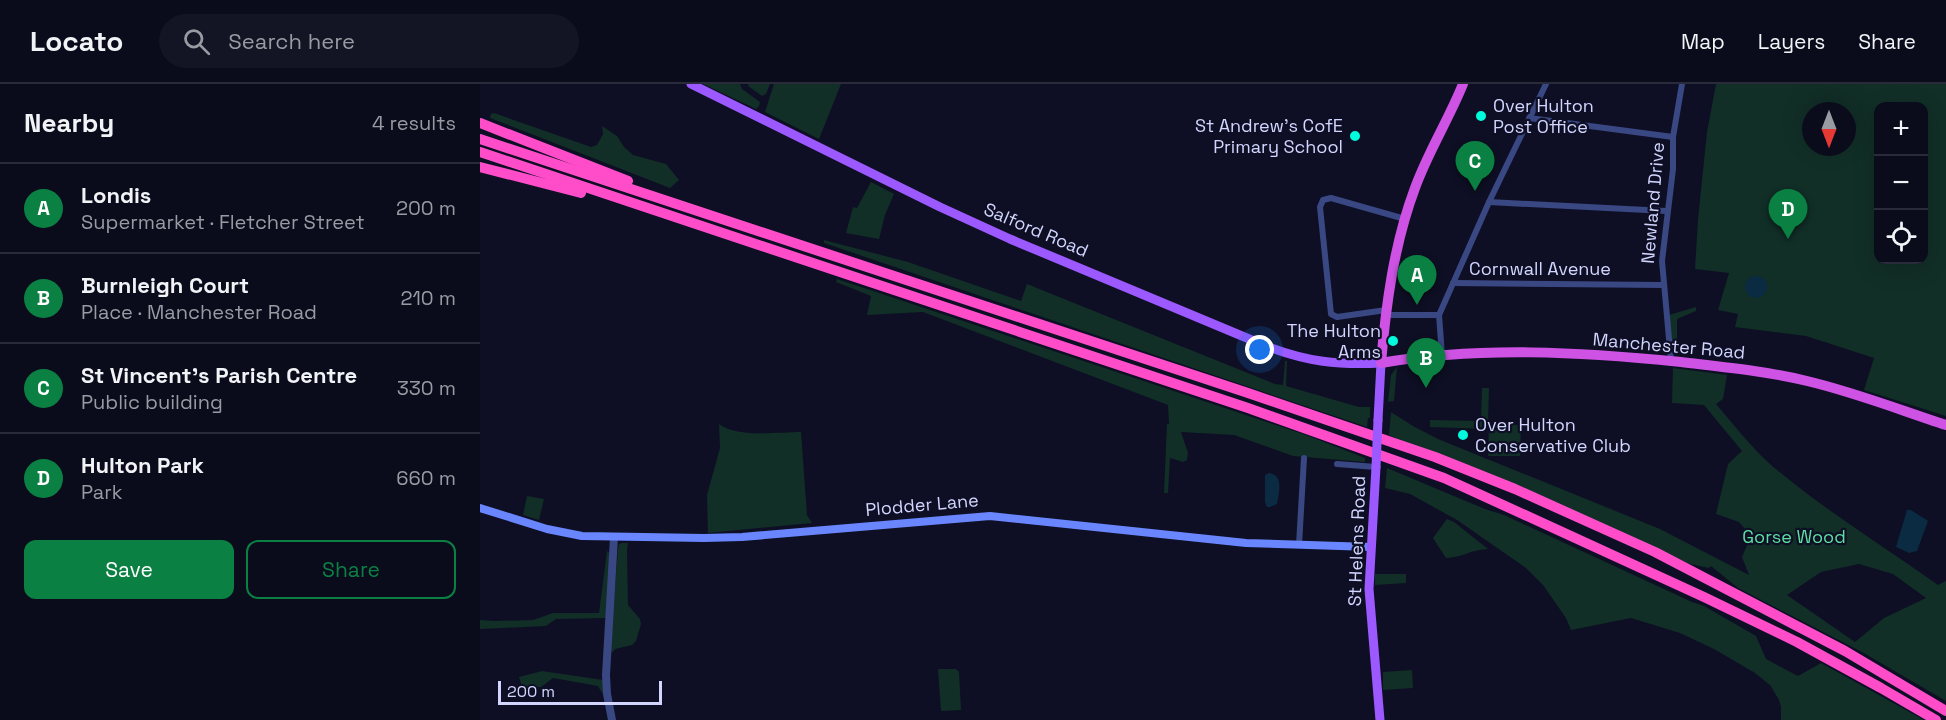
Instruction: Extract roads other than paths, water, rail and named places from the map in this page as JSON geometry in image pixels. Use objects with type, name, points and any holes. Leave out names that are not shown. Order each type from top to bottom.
[{"type":"highway","points":[[1381,363],[1393,267],[1405,219],[1420,176],[1463,84]]},
{"type":"highway","points":[[480,123],[729,222]]},
{"type":"highway","points":[[480,139],[1435,457],[1515,489],[1655,552],[1845,651],[1946,711]]},
{"type":"highway","points":[[480,152],[1248,408],[1444,478],[1797,642],[1936,720]]},
{"type":"highway","points":[[480,167],[671,216]]},
{"type":"highway","name":"Manchester Road","points":[[1381,363],[1442,355],[1492,353],[1564,354],[1671,362],[1801,379],[1946,425]]},
{"type":"main road","name":"Salford Road","points":[[691,84],[940,207],[1010,239],[1266,346],[1325,362],[1381,363]]},
{"type":"main road","name":"St Helens Road","points":[[1380,720],[1370,605],[1374,469],[1381,363]]},
{"type":"main road","name":"Plodder Lane","points":[[480,508],[567,534],[582,536],[742,537],[990,516],[1210,540],[1371,547]]},
{"type":"street","points":[[1442,355],[1439,315],[1489,202],[1546,84]]},
{"type":"street","name":"Newland Drive","points":[[1671,362],[1662,261],[1666,211],[1673,169],[1674,137],[1682,84]]},
{"type":"street","points":[[1529,118],[1674,137]]},
{"type":"street","points":[[1405,219],[1331,198],[1323,200],[1320,207],[1331,314],[1337,317],[1386,313],[1439,315]]},
{"type":"street","points":[[1489,202],[1666,211]]},
{"type":"street","name":"Cornwall Avenue","points":[[1453,284],[1663,285]]},
{"type":"street","points":[[1299,545],[1304,458]]},
{"type":"street","points":[[1337,464],[1374,469]]},
{"type":"street","points":[[612,720],[606,675],[614,537]]},
{"type":"water","points":[[1756,276],[1764,279],[1767,287],[1764,295],[1756,298],[1748,295],[1745,287],[1748,279]]},
{"type":"water","points":[[1269,473],[1277,477],[1279,489],[1277,504],[1267,507],[1265,475]]},
{"type":"water","points":[[1907,510],[1911,510],[1928,521],[1917,551],[1909,553],[1896,547]]},
{"type":"place","name":"Over Hulton Post Office","points":[[1481,116]]},
{"type":"place","name":"St Andrew's CofE Primary School","points":[[1355,136]]},
{"type":"place","name":"St Vincent's Parish Centre","points":[[1475,191]]},
{"type":"place","name":"Hulton Park","points":[[1788,239]]},
{"type":"place","name":"Londis","points":[[1417,305]]},
{"type":"place","name":"The Hulton Arms","points":[[1393,341]]},
{"type":"place","name":"Burnleigh Court","points":[[1426,388]]},
{"type":"place","name":"Over Hulton Conservative Club","points":[[1463,435]]},
{"type":"park label","name":"Gorse Wood","points":[[1794,537]]}]
